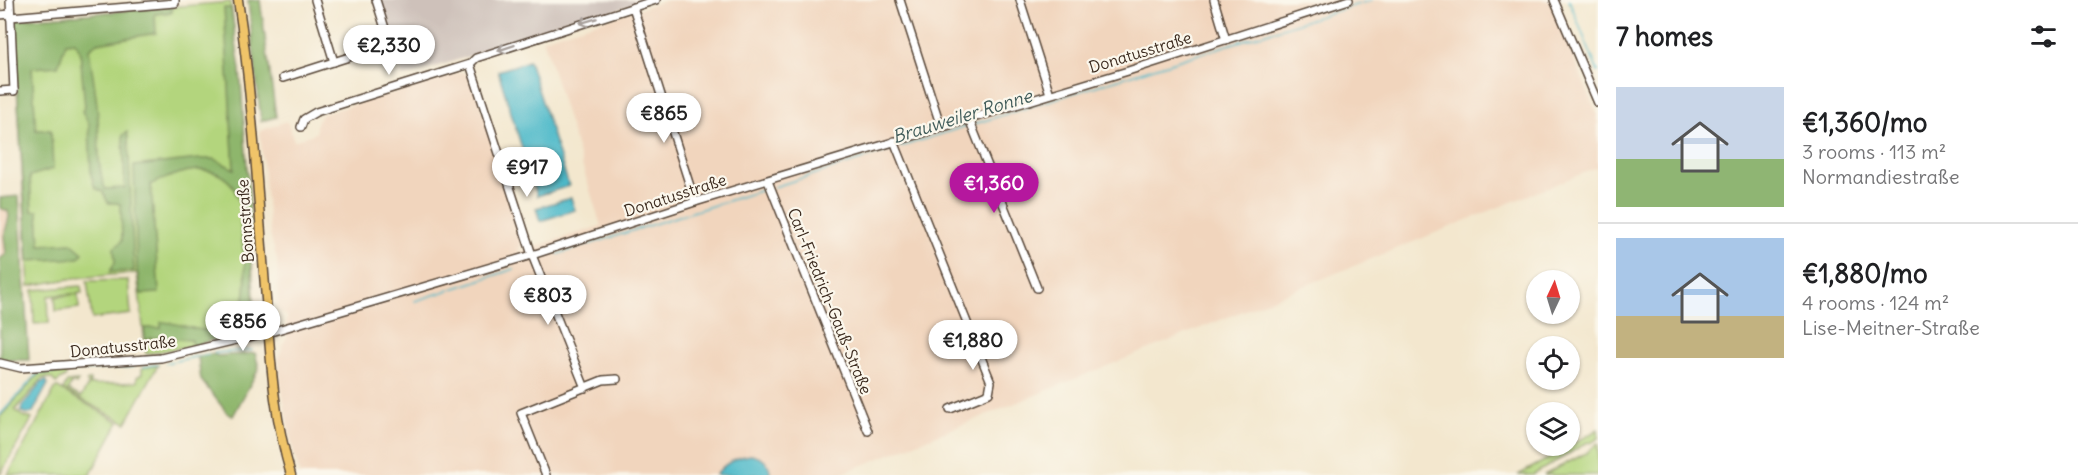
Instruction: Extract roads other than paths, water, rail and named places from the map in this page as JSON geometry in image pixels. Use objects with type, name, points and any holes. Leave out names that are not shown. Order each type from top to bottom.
[{"type":"main road","name":"Bonnstraße","points":[[238,0],[253,128],[276,416],[291,475]]},
{"type":"street","points":[[0,91],[14,90],[10,0]]},
{"type":"street","points":[[315,0],[334,62]]},
{"type":"street","points":[[283,78],[390,44],[376,0]]},
{"type":"street","points":[[301,127],[304,119],[315,112],[470,64],[476,58],[656,0]]},
{"type":"street","points":[[900,0],[941,127]]},
{"type":"street","points":[[1020,0],[1050,94]]},
{"type":"street","points":[[1214,0],[1226,40]]},
{"type":"street","name":"Donatusstraße","points":[[0,363],[31,368],[161,358],[268,333],[532,255],[695,202],[768,183],[1349,0]]},
{"type":"street","points":[[1554,0],[1598,103]]},
{"type":"street","points":[[0,15],[175,2]]},
{"type":"street","points":[[633,7],[695,202]]},
{"type":"street","points":[[470,64],[532,255],[585,388]]},
{"type":"street","points":[[970,120],[1037,288]]},
{"type":"street","points":[[894,143],[991,382],[989,393],[950,409]]},
{"type":"street","name":"Carl-Friedrich-Gauß-Straße","points":[[768,183],[868,431]]},
{"type":"street","points":[[546,475],[521,413],[603,380],[617,379]]},
{"type":"water","points":[[529,61],[569,186],[537,196],[498,71]]},
{"type":"water","points":[[571,198],[575,210],[540,221],[536,208]]},
{"type":"water","points":[[46,380],[48,384],[33,412],[30,414],[21,412],[22,406]]},
{"type":"water","points":[[751,455],[765,461],[770,475],[716,475],[731,461]]},
{"type":"waterway","name":"Brauweiler Ronne","points":[[974,124],[1372,0]]},
{"type":"waterway","points":[[1569,0],[1598,72]]},
{"type":"waterway","name":"Brauweiler Ronne","points":[[900,147],[969,125]]},
{"type":"waterway","name":"Brauweiler Ronne","points":[[774,187],[895,149]]},
{"type":"waterway","name":"Brauweiler Ronne","points":[[558,254],[769,188]]},
{"type":"waterway","name":"Brauweiler Ronne","points":[[415,301],[514,269]]},
{"type":"waterway","points":[[214,353],[252,350]]},
{"type":"waterway","points":[[166,363],[209,354]]},
{"type":"waterway","points":[[144,367],[158,364]]},
{"type":"waterway","points":[[0,415],[38,373],[134,367]]}]
